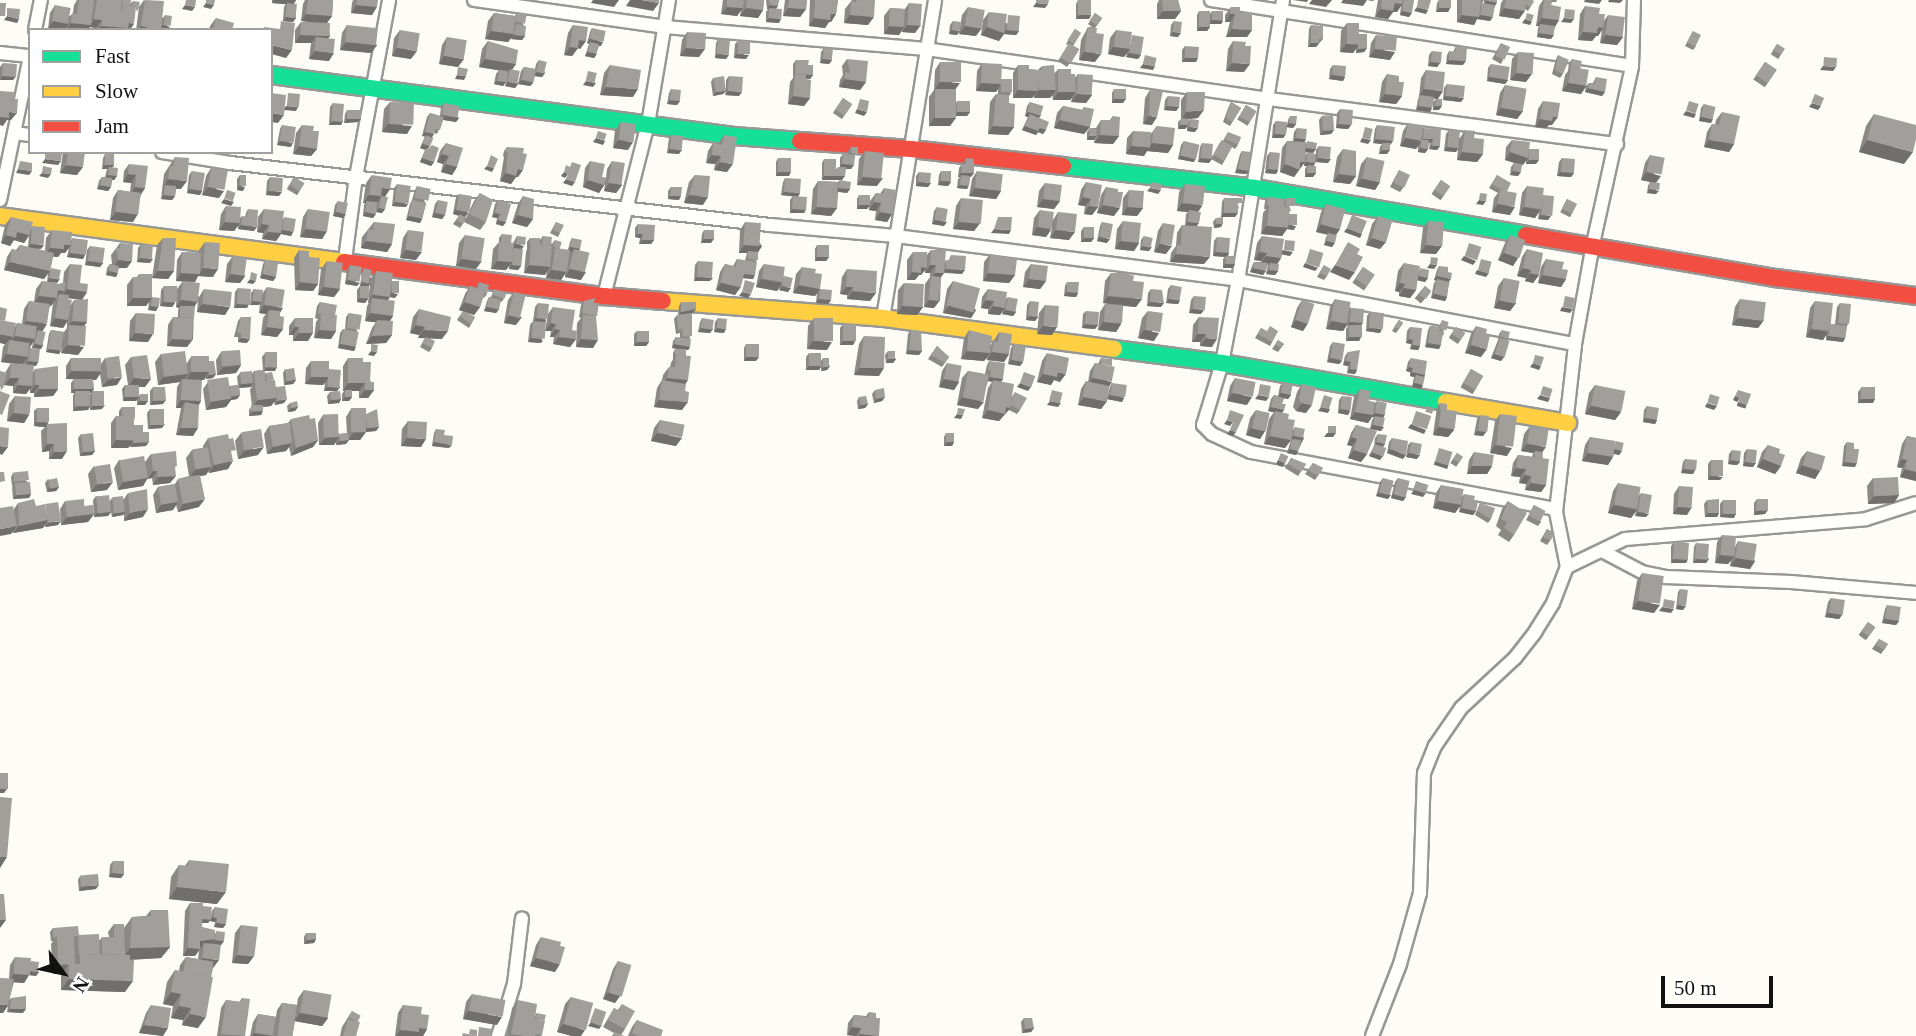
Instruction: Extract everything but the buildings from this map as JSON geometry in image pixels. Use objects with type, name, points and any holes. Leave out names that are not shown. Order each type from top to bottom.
[{"type":"street","points":[[35,28],[41,0]]},
{"type":"street","points":[[345,260],[356,177],[388,0]]},
{"type":"street","points":[[474,0],[664,27],[926,49],[1269,99],[1617,144]]},
{"type":"street","points":[[604,296],[648,124],[669,0]]},
{"type":"street","points":[[883,318],[935,0]]},
{"type":"street","points":[[1211,0],[1282,5],[1632,66]]},
{"type":"street","points":[[1372,1036],[1400,964],[1420,893],[1423,773],[1434,746],[1461,708],[1515,658],[1553,603],[1567,567],[1556,509],[1575,344],[1593,244],[1632,66],[1634,0]]},
{"type":"street","points":[[1282,5],[1255,188],[1238,280],[1222,363],[1203,425],[1231,444],[1251,452],[1556,509]]},
{"type":"street","points":[[0,53],[28,56]]},
{"type":"street","points":[[0,200],[5,150],[14,133],[28,66]]},
{"type":"street","points":[[273,75],[734,136],[911,149],[1255,188],[1593,244],[1776,278],[1916,296]]},
{"type":"street","points":[[14,133],[28,135]]},
{"type":"street","points":[[174,154],[230,163],[625,209],[897,236],[1238,280],[1575,344]]},
{"type":"street","points":[[0,216],[604,296],[883,318],[1222,363],[1568,423]]},
{"type":"street","points":[[1567,567],[1625,539],[1866,519],[1916,503]]},
{"type":"street","points":[[1602,551],[1642,572],[1666,577],[1791,582],[1916,593]]},
{"type":"street","points":[[498,1036],[514,984],[522,918]]},
{"type":"traffic: fast","points":[[273,75],[734,136],[800,141]]},
{"type":"traffic: fast","points":[[1063,166],[1255,188],[1526,235]]},
{"type":"traffic: fast","points":[[1114,349],[1222,363],[1446,402]]},
{"type":"traffic: slow","points":[[0,216],[344,262]]},
{"type":"traffic: slow","points":[[663,301],[883,318],[1114,349]]},
{"type":"traffic: slow","points":[[1446,402],[1568,423]]},
{"type":"traffic: jam","points":[[800,141],[911,149],[1063,166]]},
{"type":"traffic: jam","points":[[1526,235],[1776,278],[1916,296]]},
{"type":"traffic: jam","points":[[344,262],[604,296],[663,301]]}]
